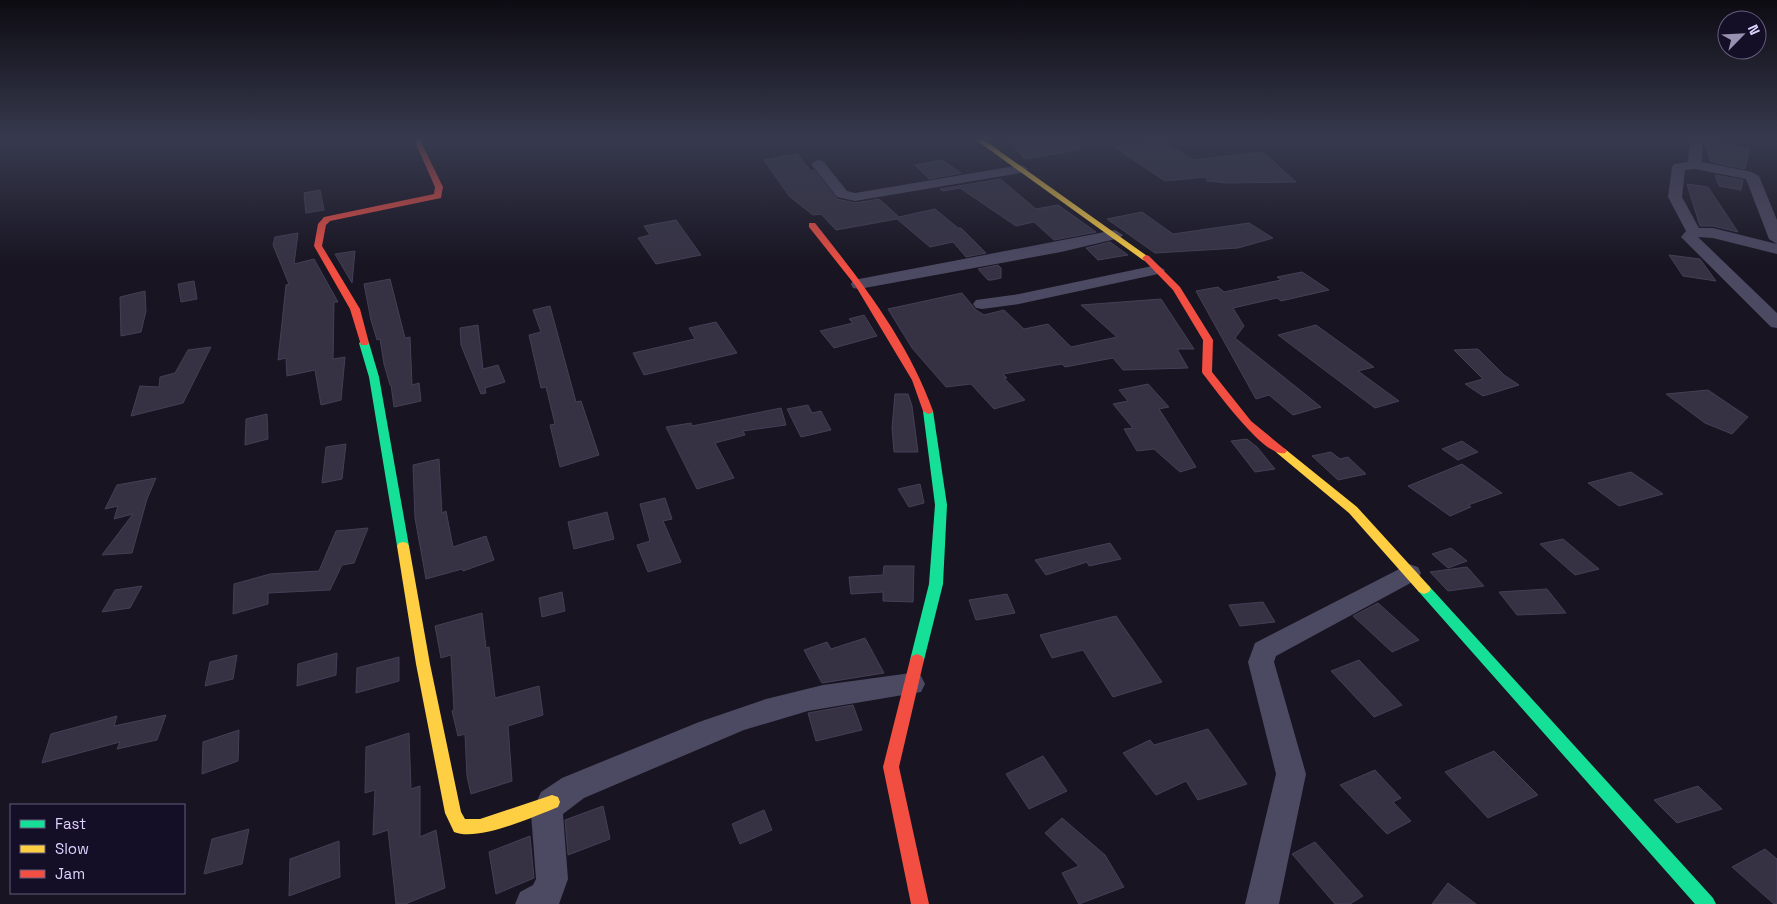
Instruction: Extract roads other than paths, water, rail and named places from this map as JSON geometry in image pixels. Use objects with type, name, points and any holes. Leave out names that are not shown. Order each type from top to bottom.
[{"type":"street","points":[[437,182],[440,192],[438,196],[427,200],[327,219],[322,224],[318,246],[355,309],[374,377],[423,664],[453,813],[460,827],[480,827],[552,802],[573,788],[739,719],[795,702],[911,684]]},
{"type":"street","points":[[833,182],[842,194],[855,197],[942,182]]},
{"type":"street","points":[[1039,182],[1141,254],[1177,289],[1208,340],[1207,372],[1247,423],[1353,510],[1707,904]]},
{"type":"street","points":[[1677,182],[1675,197],[1694,232]]},
{"type":"street","points":[[1754,182],[1777,239]]},
{"type":"street","points":[[812,225],[859,284],[920,389],[927,406],[941,505],[936,584],[891,767],[920,904]]},
{"type":"street","points":[[1777,249],[1712,233],[1694,232],[1689,237],[1777,323]]},
{"type":"street","points":[[859,284],[1061,247],[1115,235]]},
{"type":"street","points":[[982,304],[1019,299],[1157,270]]},
{"type":"street","points":[[1262,904],[1291,774],[1261,662],[1264,650],[1409,574]]},
{"type":"street","points":[[532,904],[546,896],[552,878],[547,814],[552,802]]}]
